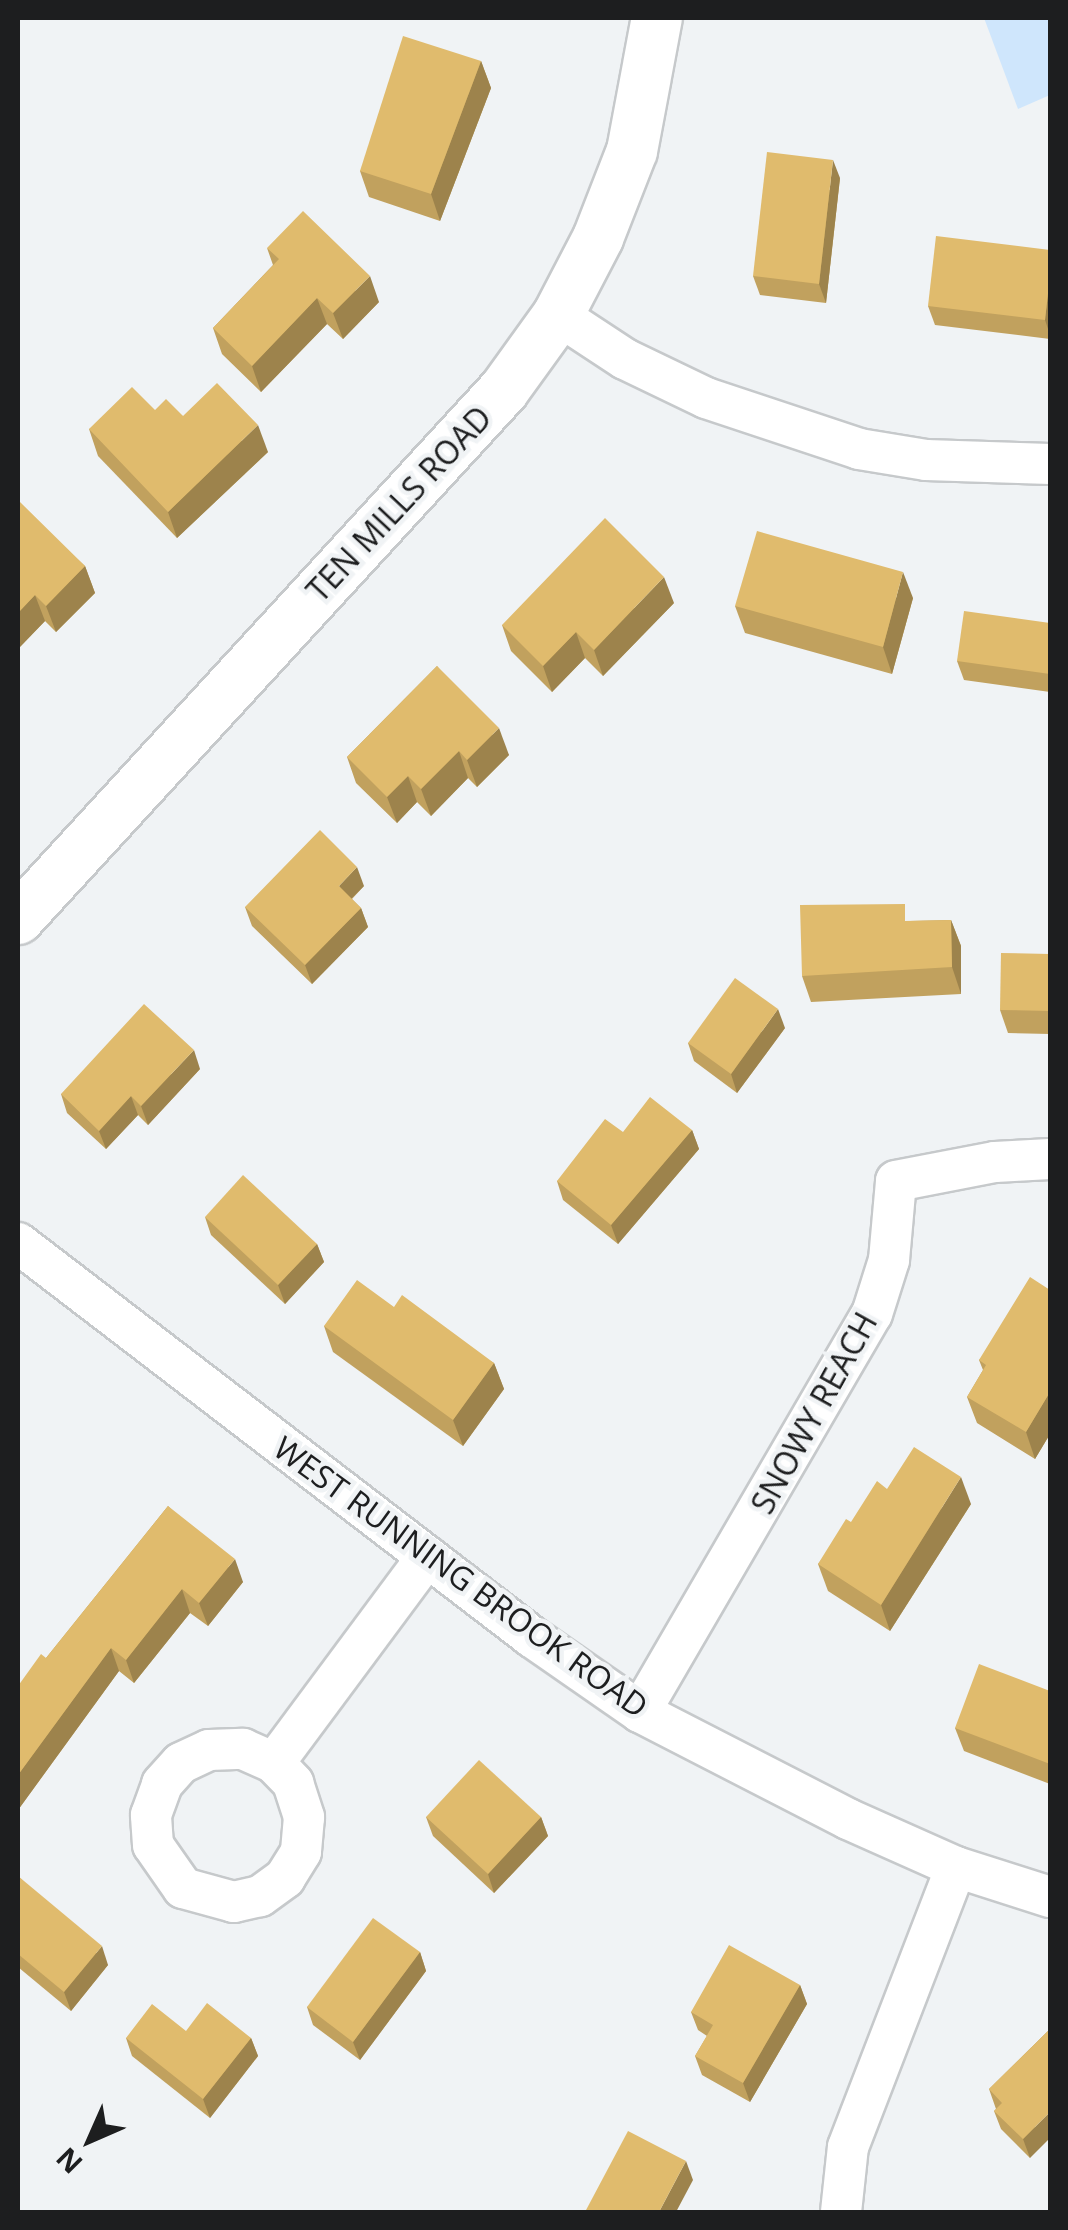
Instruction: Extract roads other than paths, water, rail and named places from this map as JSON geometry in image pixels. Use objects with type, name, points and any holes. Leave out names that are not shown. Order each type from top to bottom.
[{"type":"street","name":"TEN MILLS ROAD","points":[[18,918],[504,390],[558,315],[598,238],[632,151],[657,18]]},
{"type":"street","points":[[558,315],[625,358],[706,398],[859,449],[926,460],[1050,464]]},
{"type":"street","name":"SNOWY REACH","points":[[640,1712],[872,1314],[890,1260],[896,1182],[995,1162],[1050,1158]]},
{"type":"street","name":"WEST RUNNING BROOK ROAD","points":[[18,1244],[427,1558],[640,1712],[758,1776],[956,1867],[1050,1897]]},
{"type":"street","points":[[274,1763],[427,1558]]},
{"type":"street","points":[[841,2212],[848,2147],[956,1867]]}]
